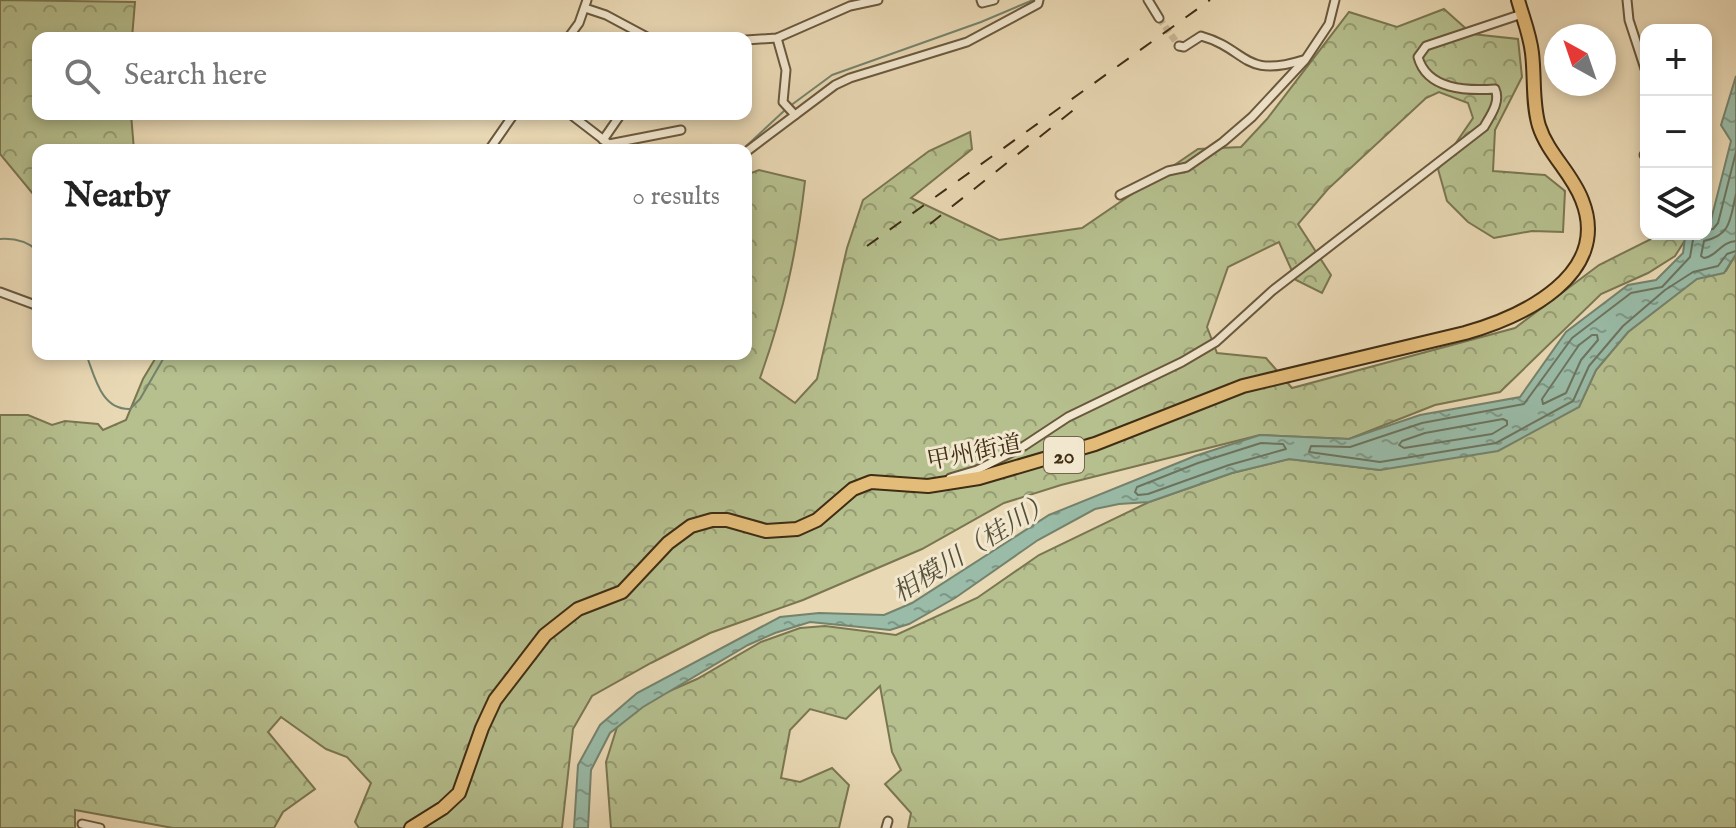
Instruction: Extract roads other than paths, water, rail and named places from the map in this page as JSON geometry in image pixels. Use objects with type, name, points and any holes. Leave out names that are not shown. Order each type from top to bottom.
[{"type":"highway","name":"甲州街道","points":[[411,828],[443,808],[459,793],[495,700],[545,635],[578,609],[622,592],[668,543],[691,526],[712,520],[727,520],[766,531],[787,532],[817,520],[853,489],[871,482],[944,485],[1064,455],[1243,386],[1497,324],[1536,305],[1569,275],[1585,248],[1589,227],[1578,189],[1540,130],[1530,37],[1518,0]]},
{"type":"street","points":[[752,40],[777,38],[850,6],[878,0]]},
{"type":"street","points":[[981,0],[982,3],[994,0]]},
{"type":"street","points":[[1148,0],[1159,18]]},
{"type":"street","points":[[1120,195],[1168,171],[1187,167],[1252,117],[1305,60],[1329,24],[1335,0]]},
{"type":"street","points":[[1627,0],[1629,20],[1640,54]]},
{"type":"street","points":[[752,147],[827,90],[850,78],[967,42],[1038,2]]},
{"type":"street","points":[[571,32],[586,4],[638,32]]},
{"type":"street","points":[[944,485],[947,479],[977,470],[1024,446],[1068,417],[1182,362],[1216,342],[1272,291],[1484,127],[1497,102],[1495,89],[1464,91],[1444,84],[1421,67],[1418,57],[1426,46],[1522,14]]},
{"type":"street","points":[[1179,46],[1184,47],[1201,36],[1253,64],[1276,67],[1305,60]]},
{"type":"street","points":[[777,38],[786,70],[783,102],[795,115]]},
{"type":"street","points":[[493,144],[510,120]]},
{"type":"street","points":[[578,120],[609,144],[681,130]]},
{"type":"street","points":[[603,140],[617,120]]},
{"type":"street","points":[[0,292],[32,304]]},
{"type":"street","points":[[82,824],[100,828]]},
{"type":"water","points":[[1736,76],[1736,254],[1724,273],[1697,279],[1628,332],[1596,370],[1579,407],[1498,451],[1380,470],[1289,459],[1232,473],[1149,502],[1095,509],[1038,540],[955,598],[909,624],[890,630],[810,622],[775,633],[748,645],[643,707],[610,733],[591,770],[588,828],[574,828],[578,765],[600,725],[637,693],[780,617],[819,613],[884,615],[912,603],[1049,515],[1195,456],[1260,435],[1349,439],[1420,415],[1520,397],[1566,332],[1628,285],[1656,280],[1683,253],[1685,240],[1712,240],[1712,216],[1731,141],[1721,125]]},
{"type":"waterway","points":[[790,106],[832,75],[981,22],[1033,0]]},
{"type":"waterway","points":[[748,144],[785,110]]},
{"type":"waterway","points":[[0,239],[20,241],[32,247]]},
{"type":"waterway","points":[[88,360],[106,398],[120,408],[130,409],[140,399],[163,360]]},
{"type":"tunnel","points":[[1159,18],[1179,46]]},
{"type":"railway","points":[[867,246],[1210,0]]},
{"type":"railway","points":[[930,224],[1076,108]]},
{"type":"water label","name":"相模川（桂川）","points":[[972,547]]}]
